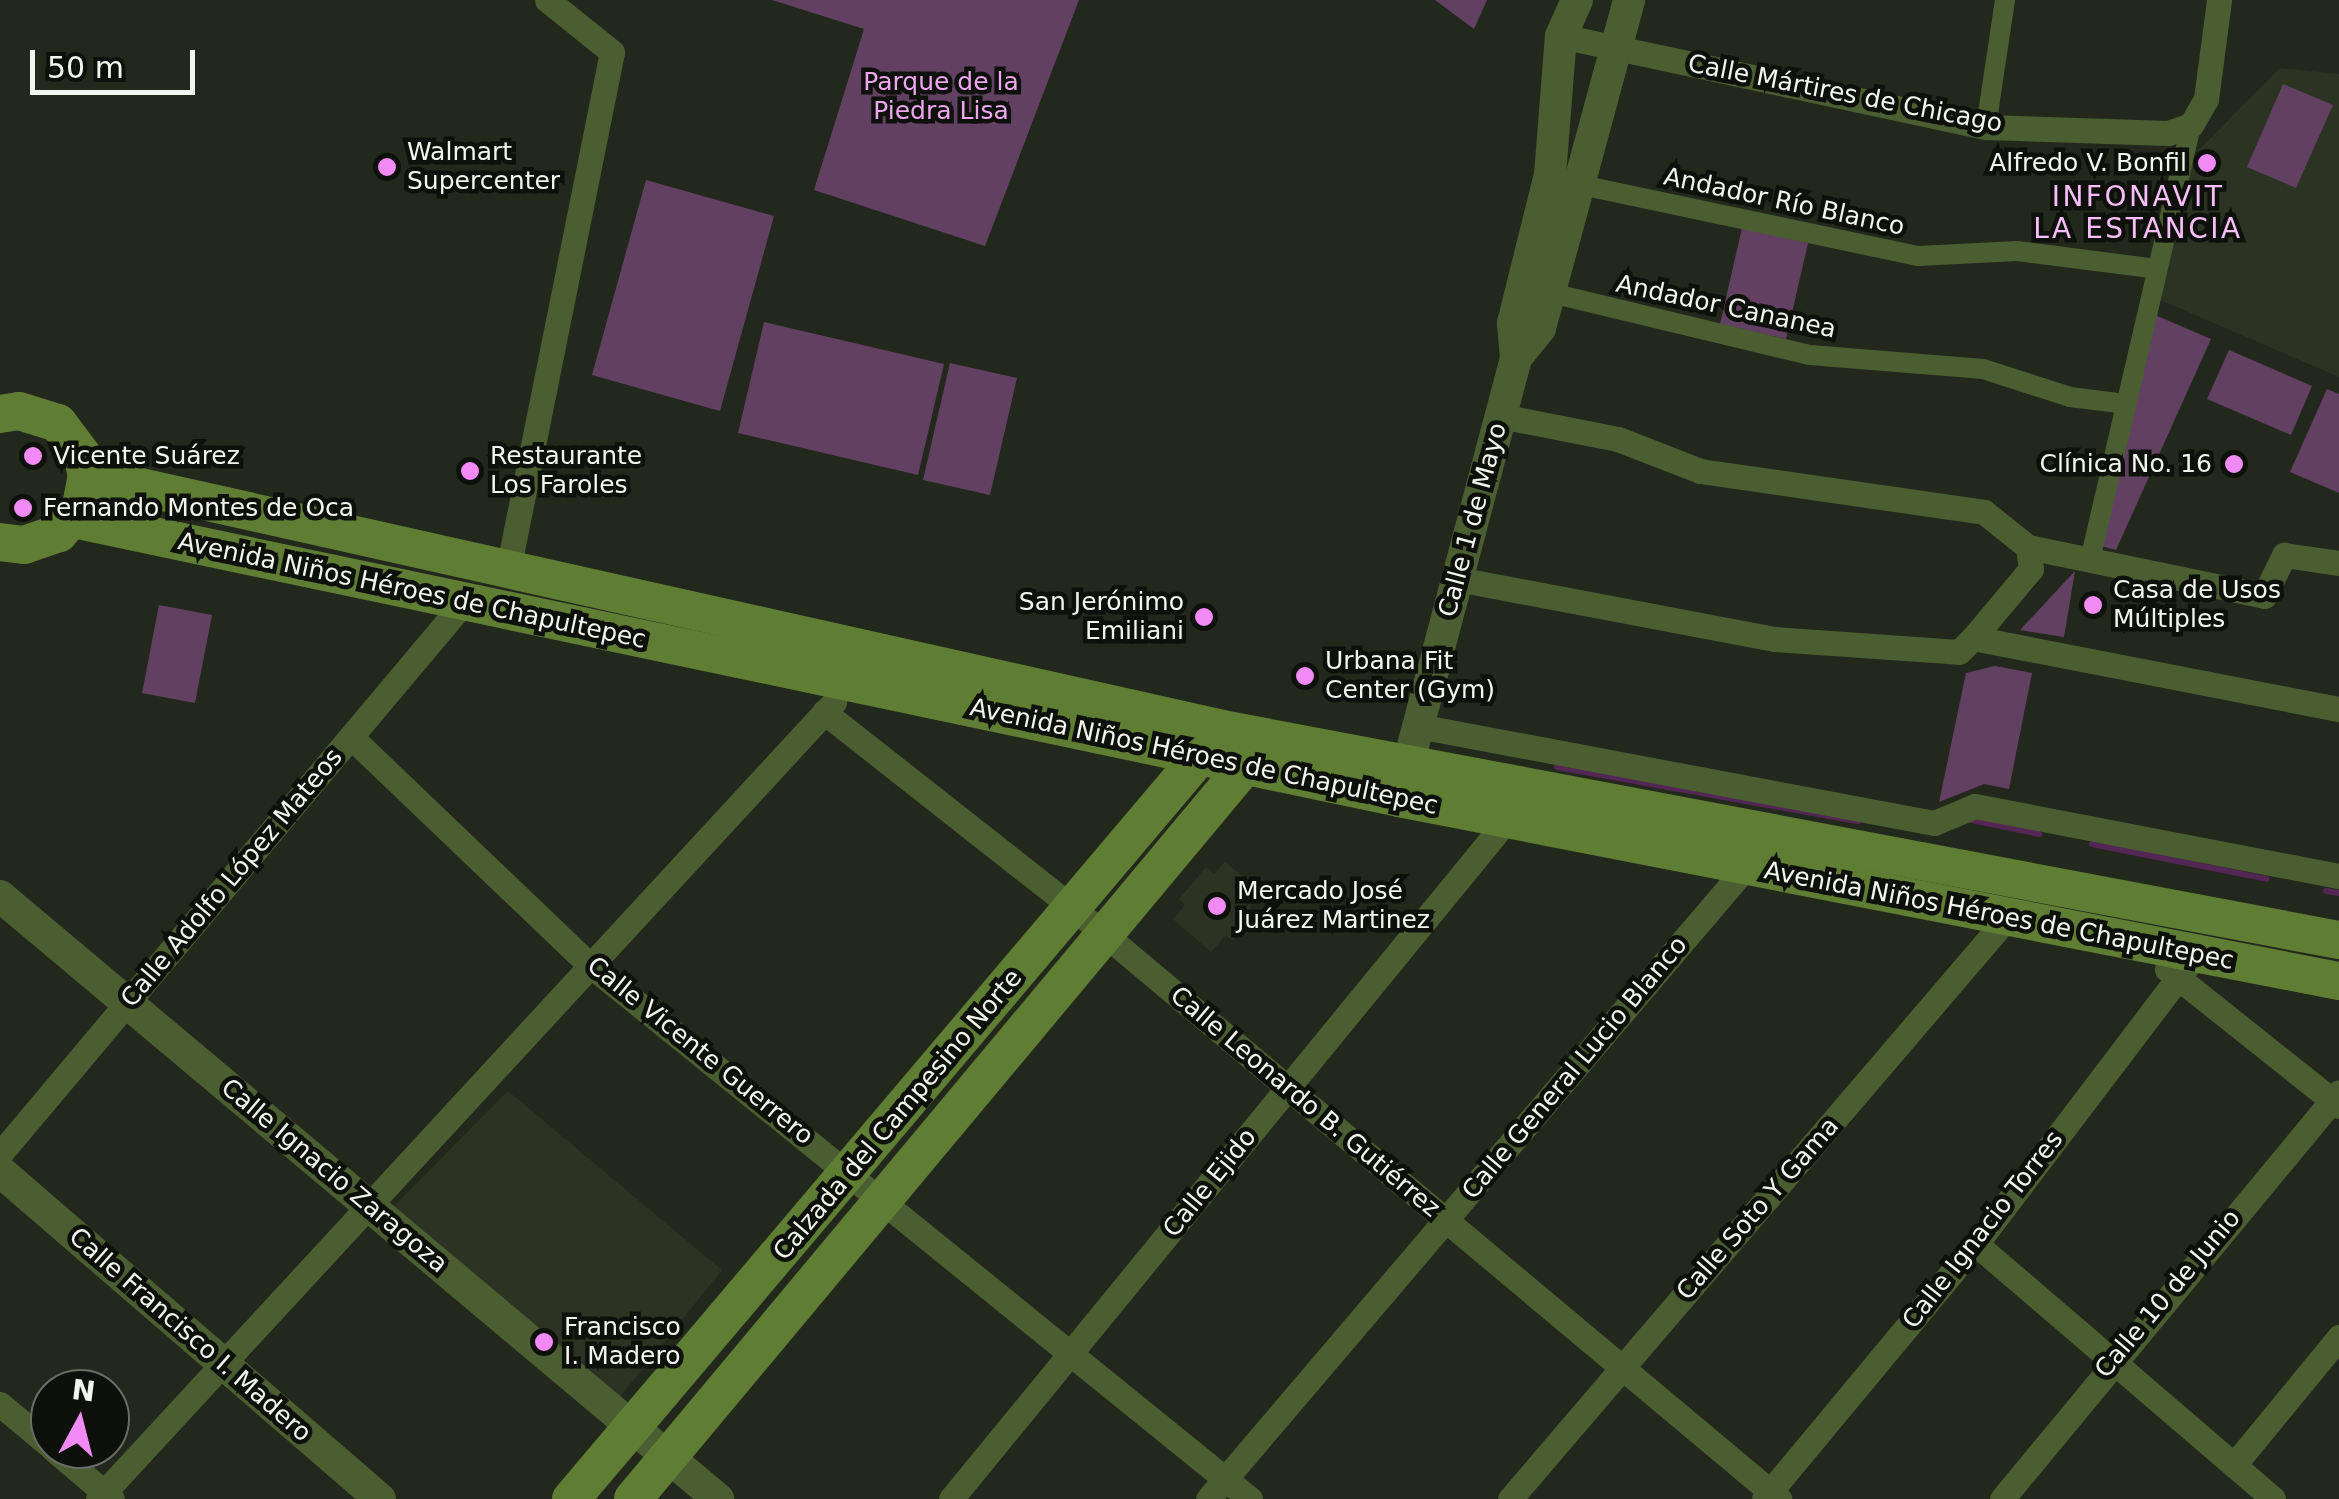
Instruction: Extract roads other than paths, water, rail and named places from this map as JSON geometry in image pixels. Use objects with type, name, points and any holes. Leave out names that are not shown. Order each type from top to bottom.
[{"type":"main road","points":[[0,414],[19,411],[58,423],[82,455],[86,475],[73,519],[42,541],[0,542]]},
{"type":"main road","name":"Avenida Niños Héroes de Chapultepec","points":[[86,475],[509,565],[1211,743],[1245,766],[1403,782],[1507,820],[2142,945],[2186,966],[2339,981]]},
{"type":"main road","name":"Avenida Niños Héroes de Chapultepec","points":[[73,519],[851,683],[1211,743],[1403,782],[2339,940]]},
{"type":"main road","name":"Calzada del Campesino Norte","points":[[571,1499],[1211,743]]},
{"type":"main road","name":"Calzada del Campesino Norte","points":[[633,1499],[1245,766]]},
{"type":"main road","points":[[958,1044],[991,1072]]},
{"type":"main road","points":[[907,1106],[939,1134]]},
{"type":"street","points":[[509,565],[612,52],[546,0]]},
{"type":"street","name":"Calle 1 de Mayo","points":[[1403,782],[1516,358],[1513,323],[1550,175],[1561,36],[1577,0]]},
{"type":"street","name":"Calle 1 de Mayo","points":[[1516,358],[1540,328],[1630,0]]},
{"type":"street","points":[[1986,127],[2005,0]]},
{"type":"street","points":[[2090,560],[2190,126],[2206,99],[2219,0]]},
{"type":"street","name":"Calle Mártires de Chicago","points":[[1561,36],[1986,127],[2168,133],[2190,126]]},
{"type":"street","name":"Andador Río Blanco","points":[[1582,185],[1918,256],[2017,252],[2157,270]]},
{"type":"street","name":"Andador Cananea","points":[[1551,293],[1810,355],[1983,369],[2070,397],[2126,404]]},
{"type":"street","points":[[1500,416],[1618,438],[1700,471],[1984,512],[2028,547],[2264,596],[2284,554],[2339,564]]},
{"type":"street","points":[[1458,579],[1774,639],[1959,652],[2031,569],[2028,547]]},
{"type":"street","name":"Calle Adolfo López Mateos","points":[[0,1154],[464,602]]},
{"type":"street","points":[[1973,638],[2339,709]]},
{"type":"street","points":[[75,1469],[105,1497],[222,1364],[851,683]]},
{"type":"street","name":"Calle Leonardo B. Gutiérrez","points":[[824,712],[1074,908],[1622,1367],[1771,1497]]},
{"type":"street","points":[[1418,726],[1934,822],[1976,806],[2339,876]]},
{"type":"street","name":"Calle Vicente Guerrero","points":[[350,737],[590,965],[851,1172],[1250,1499]]},
{"type":"street","name":"Calle Ejido","points":[[950,1499],[1507,820]]},
{"type":"street","name":"Calle General Lucio Blanco","points":[[1208,1499],[1747,866]]},
{"type":"street","name":"Calle Ignacio Zaragoza","points":[[0,896],[718,1499]]},
{"type":"street","name":"Calle Soto Y Gama","points":[[1510,1499],[2006,918]]},
{"type":"street","points":[[2186,966],[2337,1099]]},
{"type":"street","name":"Calle Ignacio Torres","points":[[1771,1497],[1976,1244],[2186,966]]},
{"type":"street","name":"Calle 10 de Junio","points":[[2002,1499],[2112,1360],[2337,1099]]},
{"type":"street","name":"Calle Francisco I. Madero","points":[[0,1172],[380,1499]]},
{"type":"street","points":[[1976,1244],[2273,1499]]},
{"type":"street","points":[[2234,1465],[2339,1336]]},
{"type":"street","points":[[0,1404],[30,1429]]},
{"type":"waterway","points":[[1557,767],[1858,821]]},
{"type":"waterway","points":[[1967,819],[2039,834]]},
{"type":"waterway","points":[[2092,844],[2267,879]]},
{"type":"waterway","points":[[2326,891],[2339,893]]},
{"type":"place","name":"Alfredo V. Bonfil","points":[[2207,163]]},
{"type":"place","name":"Walmart Supercenter","points":[[387,167]]},
{"type":"place","name":"Vicente Suárez","points":[[33,456]]},
{"type":"place","name":"Clínica No. 16","points":[[2234,464]]},
{"type":"place","name":"Restaurante Los Faroles","points":[[470,471]]},
{"type":"place","name":"Fernando Montes de Oca","points":[[23,508]]},
{"type":"place","name":"Casa de Usos Múltiples","points":[[2093,605]]},
{"type":"place","name":"San Jerónimo Emiliani","points":[[1204,617]]},
{"type":"place","name":"Urbana Fit Center (Gym)","points":[[1305,676]]},
{"type":"place","name":"Mercado José Juárez Martinez","points":[[1217,906]]},
{"type":"place","name":"Francisco I. Madero","points":[[544,1342]]},
{"type":"district","name":"INFONAVIT LA ESTANCIA","points":[[2138,213]]},
{"type":"park label","name":"Parque de la Piedra Lisa","points":[[941,98]]}]
